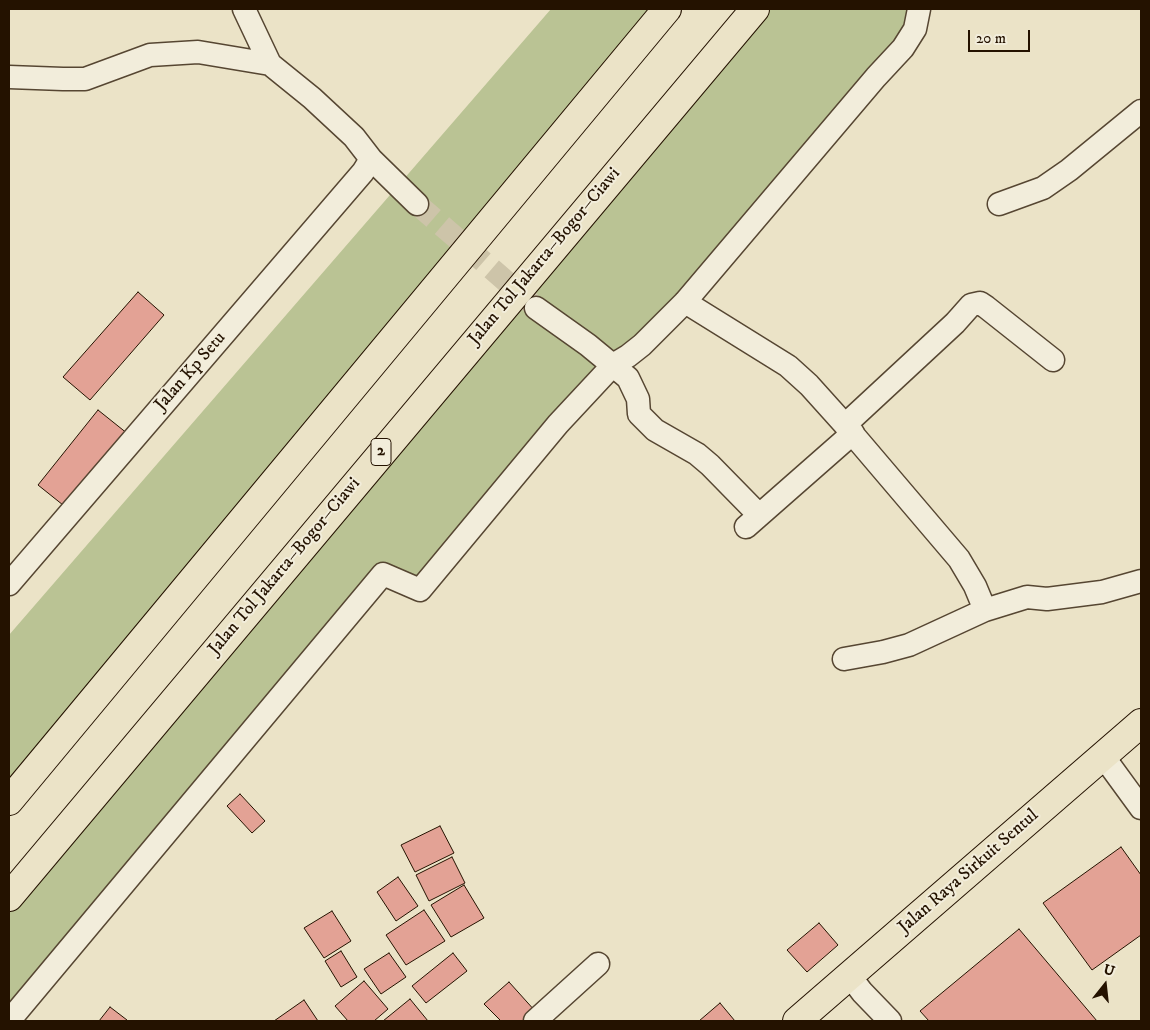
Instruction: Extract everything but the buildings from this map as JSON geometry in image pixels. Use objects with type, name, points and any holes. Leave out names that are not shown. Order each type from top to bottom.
[{"type":"main road","points":[[9,801],[667,9]]},
{"type":"main road","name":"Jalan Tol Jakarta–Bogor–Ciawi","points":[[9,897],[754,9]]},
{"type":"main road","name":"Jalan Raya Sirkuit Sentul","points":[[797,1021],[1141,723]]},
{"type":"street","points":[[244,9],[270,64],[312,98],[354,137],[371,159],[417,204]]},
{"type":"street","points":[[9,1021],[37,985],[384,574],[420,590],[558,424],[613,365],[642,345],[685,302],[876,77],[903,48],[915,29],[919,9]]},
{"type":"street","points":[[9,76],[63,80],[85,78],[150,55],[198,52],[270,64]]},
{"type":"street","points":[[999,204],[1043,188],[1069,170],[1141,111]]},
{"type":"street","name":"Jalan Kp Setu","points":[[9,584],[363,172],[371,159]]},
{"type":"street","points":[[685,302],[788,366],[810,385],[959,559],[975,586],[985,610]]},
{"type":"street","points":[[536,308],[628,378],[638,399],[639,414],[655,430],[697,454],[710,465],[753,521],[849,429],[971,304],[980,303],[986,307],[1053,360]]},
{"type":"street","points":[[844,659],[909,645],[985,610],[1027,597],[1047,599],[1102,592],[1141,581]]},
{"type":"street","points":[[1103,756],[1141,808]]},
{"type":"street","points":[[535,1021],[598,964]]},
{"type":"street","points":[[850,976],[862,992],[890,1021]]},
{"type":"green space","points":[[551,9],[667,9],[9,801],[9,635]]},
{"type":"green space","points":[[755,9],[919,9],[915,29],[420,590],[383,575],[9,1021],[9,897]]},
{"type":"tunnel","points":[[417,204],[531,303]]}]
